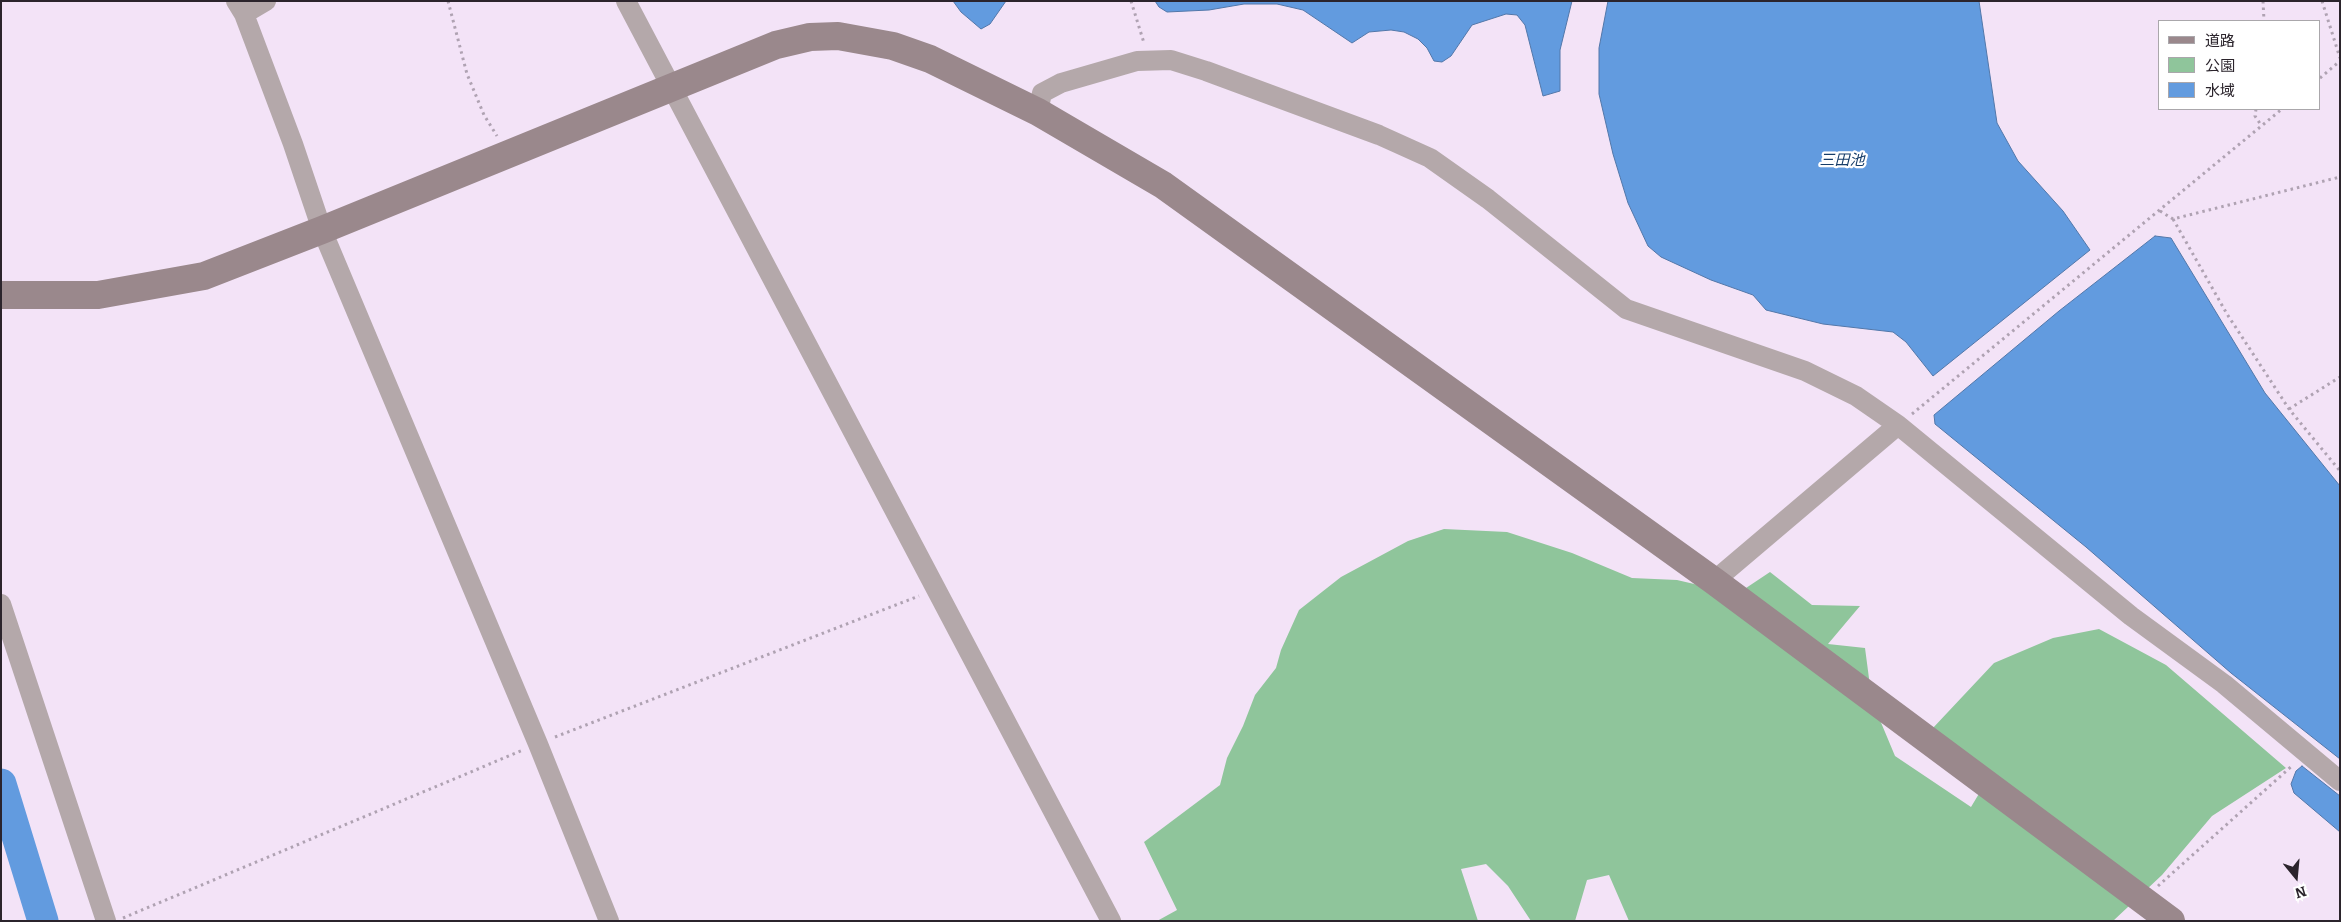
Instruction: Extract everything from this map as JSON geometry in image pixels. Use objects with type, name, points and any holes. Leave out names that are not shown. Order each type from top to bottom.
[{"type":"street","points":[[266,1],[240,8],[293,144],[322,230],[538,744],[610,921]]},
{"type":"street","points":[[626,1],[1111,921]]},
{"type":"street","points":[[1,295],[98,295],[204,276],[322,230],[776,45],[810,37],[838,36],[893,46],[930,58],[1038,112],[1163,185],[1714,581],[2171,921]]},
{"type":"street","points":[[1038,112],[1042,93],[1061,83],[1137,61],[1171,60],[1206,71],[1378,135],[1430,158],[1488,199],[1626,309],[1805,371],[1856,396],[1898,425],[2131,616],[2224,684],[2340,781]]},
{"type":"street","points":[[1714,581],[1898,425]]},
{"type":"street","points":[[1,604],[106,921]]},
{"type":"path","points":[[448,1],[467,74],[484,115],[508,154]]},
{"type":"path","points":[[1131,1],[1150,60]]},
{"type":"path","points":[[2262,1],[2264,20]]},
{"type":"path","points":[[2321,77],[2340,60],[2322,1]]},
{"type":"path","points":[[2256,110],[2255,116],[2261,125]]},
{"type":"path","points":[[1898,425],[2281,110]]},
{"type":"path","points":[[2173,219],[2340,177]]},
{"type":"path","points":[[2160,211],[2173,219],[2227,314],[2289,409],[2340,471]]},
{"type":"path","points":[[2289,409],[2340,377]]},
{"type":"path","points":[[2143,901],[2306,752]]},
{"type":"green space","points":[[1444,529],[1507,532],[1572,553],[1632,578],[1677,580],[1737,594],[1770,572],[1812,605],[1860,606],[1828,644],[1865,648],[1872,701],[1895,756],[1971,807],[1989,777],[1932,729],[1994,663],[2053,638],[2099,629],[2166,665],[2286,768],[2212,816],[2162,875],[2113,921],[1629,921],[1609,875],[1587,880],[1575,921],[1531,921],[1508,886],[1486,864],[1461,869],[1478,921],[1157,921],[1177,910],[1144,842],[1220,785],[1227,758],[1243,726],[1255,695],[1276,668],[1281,650],[1299,610],[1341,577],[1408,541]]},
{"type":"water","points":[[953,1],[1006,1],[990,24],[981,29],[961,12]]},
{"type":"water","points":[[1155,1],[1572,1],[1560,50],[1560,91],[1543,96],[1525,25],[1517,15],[1506,14],[1472,25],[1451,56],[1442,62],[1434,61],[1427,48],[1418,39],[1404,32],[1391,30],[1369,32],[1352,43],[1303,10],[1277,4],[1244,4],[1209,10],[1167,12],[1159,7]]},
{"type":"water","name":"三田池","points":[[1608,1],[1979,1],[1997,123],[2018,161],[2063,211],[2090,250],[1933,376],[1906,342],[1893,332],[1823,324],[1766,310],[1753,295],[1711,280],[1661,257],[1648,246],[1628,203],[1613,154],[1599,94],[1599,48]]},
{"type":"water","points":[[2155,236],[2171,238],[2265,393],[2340,486],[2340,759],[2231,673],[2086,547],[1935,424],[1934,415],[2059,311]]},
{"type":"water","points":[[2302,766],[2340,796],[2340,832],[2294,793],[2291,784],[2296,771]]},
{"type":"waterway","points":[[1,784],[43,921]]}]
